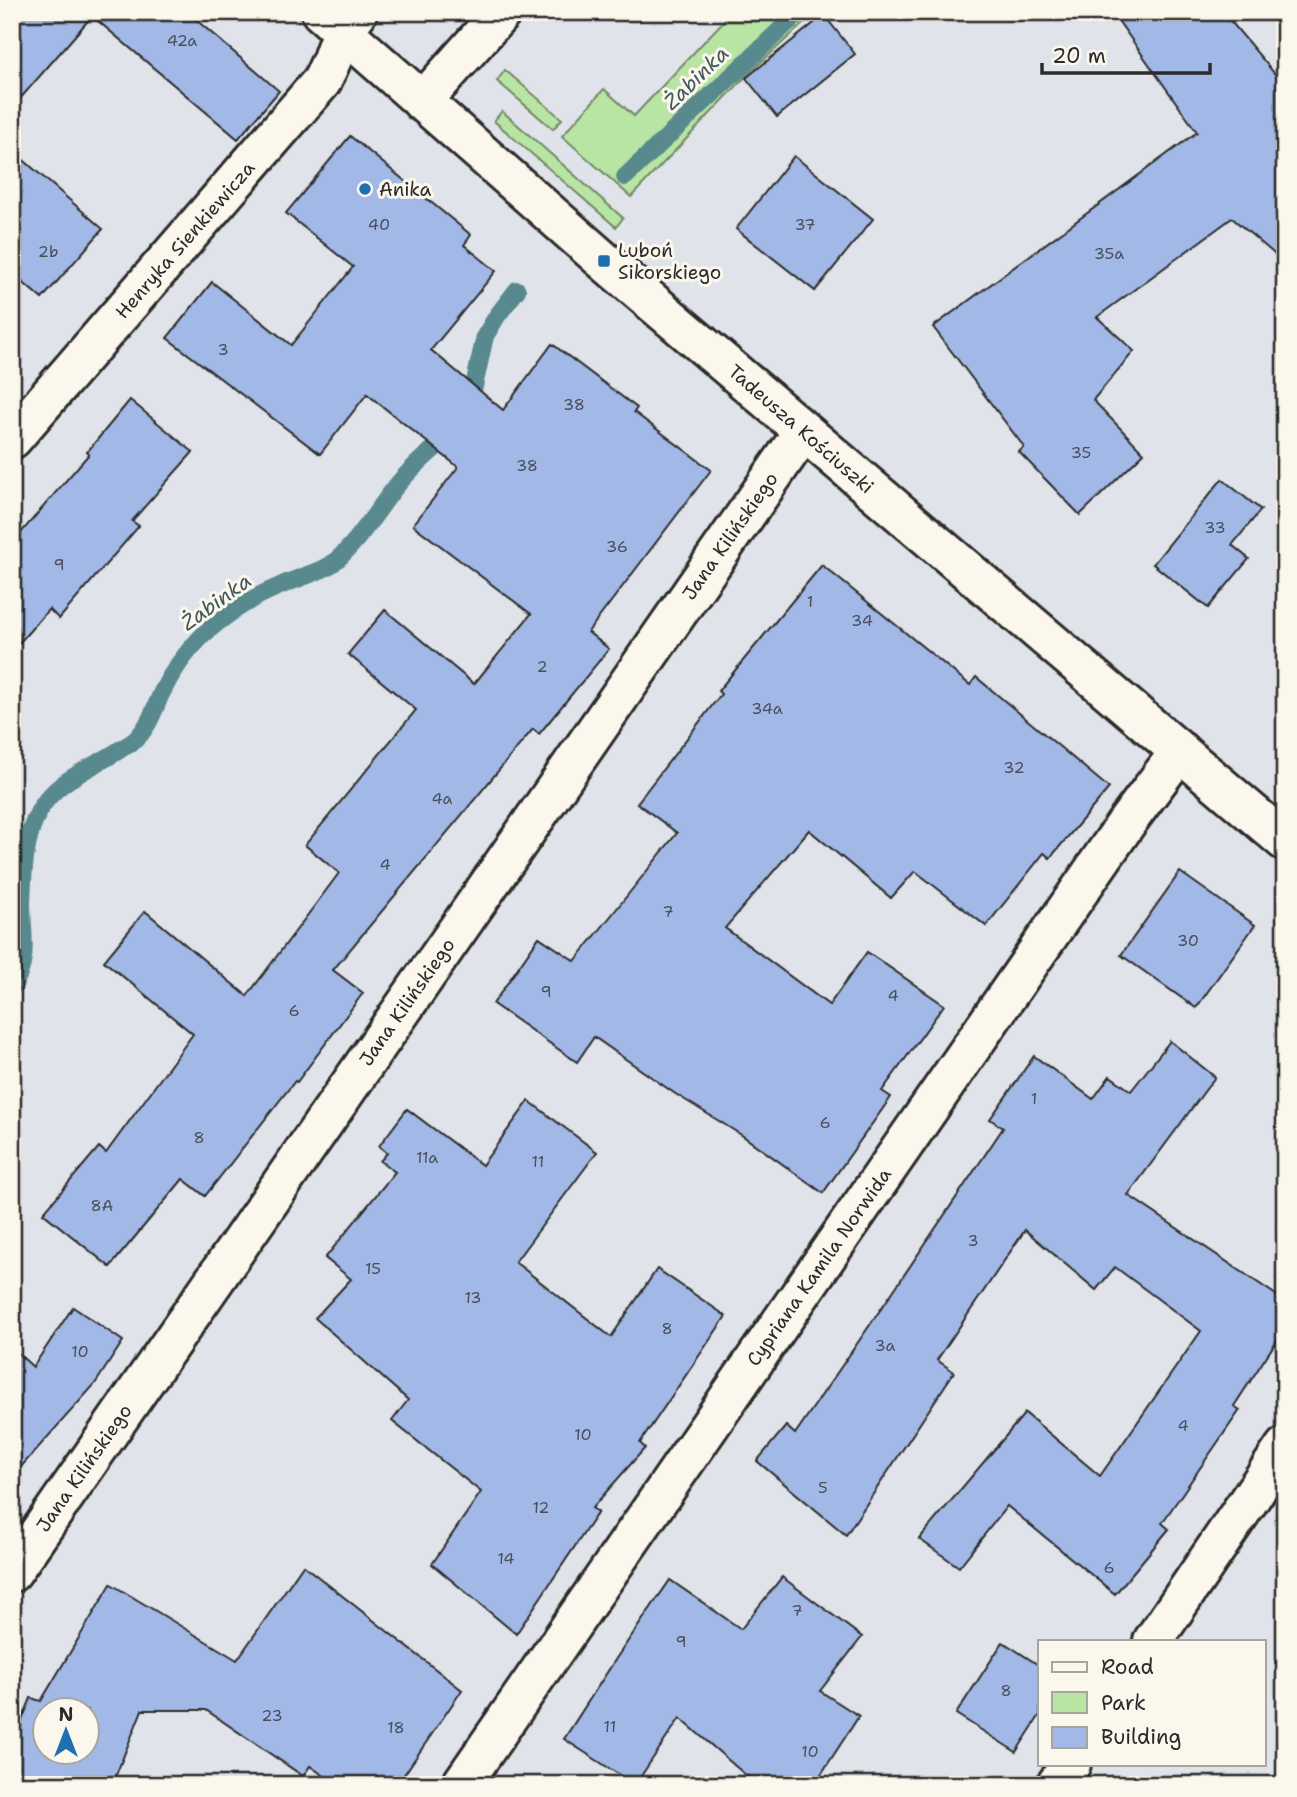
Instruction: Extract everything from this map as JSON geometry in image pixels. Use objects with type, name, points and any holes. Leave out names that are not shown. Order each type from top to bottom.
[{"type":"street","points":[[422,102],[502,12]]},
{"type":"street","name":"Tadeusza Kościuszki","points":[[340,19],[422,102],[803,432],[1285,841]]},
{"type":"street","name":"Henryka Sienkiewicza","points":[[12,439],[322,81],[332,59],[340,19]]},
{"type":"street","name":"Jana Kilińskiego","points":[[12,1572],[803,432]]},
{"type":"street","name":"Cypriana Kamila Norwida","points":[[461,1785],[1127,822],[1180,751]]},
{"type":"street","points":[[1154,1640],[1285,1447]]},
{"type":"street","points":[[1056,1785],[1070,1766]]},
{"type":"green space","points":[[732,12],[816,12],[747,75],[631,197],[562,136],[604,89],[634,116]]},
{"type":"green space","points":[[505,70],[562,119],[553,129],[497,81]]},
{"type":"green space","points":[[502,111],[623,218],[616,227],[494,121]]},
{"type":"building","points":[[12,12],[187,12],[279,91],[238,139],[92,16],[12,108]]},
{"type":"building","points":[[1112,12],[1223,12],[1285,86],[1285,263],[1232,218],[1097,317],[1134,351],[1093,400],[1144,453],[1080,515],[1019,452],[1024,447],[933,327],[1197,132]]},
{"type":"building","points":[[824,15],[855,54],[777,117],[746,78]]},
{"type":"building","points":[[350,136],[471,235],[464,245],[496,271],[431,350],[503,410],[552,344],[637,408],[634,412],[711,470],[588,632],[609,649],[539,734],[533,729],[333,970],[363,993],[297,1082],[295,1081],[205,1196],[183,1179],[110,1267],[43,1213],[99,1147],[106,1153],[193,1034],[104,961],[145,911],[247,996],[339,873],[305,845],[416,710],[348,654],[385,610],[474,684],[531,614],[413,525],[458,467],[367,394],[320,454],[167,338],[212,282],[291,345],[353,267],[286,213]]},
{"type":"building","points":[[12,150],[103,229],[42,299],[12,273]]},
{"type":"building","points":[[794,156],[873,219],[815,291],[736,229]]},
{"type":"building","points":[[130,400],[193,452],[132,521],[139,526],[59,619],[49,609],[12,651],[12,543],[89,454],[87,452]]},
{"type":"building","points":[[1222,479],[1261,510],[1232,545],[1249,559],[1208,608],[1153,564]]},
{"type":"building","points":[[822,565],[970,685],[976,677],[1109,788],[1050,858],[1044,853],[986,926],[915,871],[891,898],[809,830],[725,928],[829,1005],[867,952],[944,1005],[882,1091],[891,1097],[823,1193],[594,1037],[577,1062],[493,1004],[539,937],[575,961],[677,833],[637,803],[721,694],[718,691]]},
{"type":"building","points":[[1180,872],[1255,925],[1196,1008],[1121,955]]},
{"type":"building","points":[[1170,1041],[1215,1077],[1128,1195],[1285,1301],[1285,1328],[1234,1406],[1240,1410],[1162,1523],[1169,1529],[1115,1594],[1007,1506],[959,1567],[919,1539],[1025,1413],[1100,1476],[1201,1331],[1115,1267],[1096,1290],[1025,1230],[937,1360],[954,1372],[846,1535],[757,1461],[786,1426],[795,1434],[898,1284],[1003,1128],[990,1119],[1034,1056],[1093,1099],[1110,1076],[1131,1091]]},
{"type":"building","points":[[529,1101],[597,1152],[515,1262],[611,1337],[657,1269],[726,1316],[640,1443],[645,1448],[592,1508],[598,1512],[516,1634],[432,1564],[481,1492],[392,1421],[408,1400],[315,1318],[351,1279],[325,1258],[395,1172],[380,1161],[387,1153],[379,1146],[407,1109],[482,1165]]},
{"type":"building","points":[[73,1307],[123,1341],[95,1384],[12,1477],[12,1348],[33,1367]]},
{"type":"building","points":[[303,1565],[462,1690],[397,1785],[337,1785],[310,1766],[303,1776],[206,1710],[142,1710],[112,1785],[12,1785],[12,1745],[31,1698],[32,1766],[102,1766],[102,1696],[44,1696],[111,1584],[237,1660]]},
{"type":"building","points":[[782,1577],[862,1637],[820,1691],[859,1716],[814,1785],[757,1785],[680,1718],[635,1785],[564,1739],[670,1580],[741,1629]]},
{"type":"building","points":[[1003,1642],[1038,1665],[1038,1718],[1016,1752],[956,1714]]},
{"type":"waterway","name":"Żabinka","points":[[625,177],[799,12]]},
{"type":"waterway","name":"Żabinka","points":[[469,409],[485,336],[517,290]]},
{"type":"waterway","name":"Żabinka","points":[[12,987],[18,977],[23,957],[22,892],[27,845],[34,822],[46,800],[74,776],[140,735],[175,670],[204,634],[250,601],[333,563],[359,536],[403,478],[451,434]]},
{"type":"place","name":"Anika","points":[[365,189]]},
{"type":"place","name":"Luboń Sikorskiego","points":[[604,261]]}]
